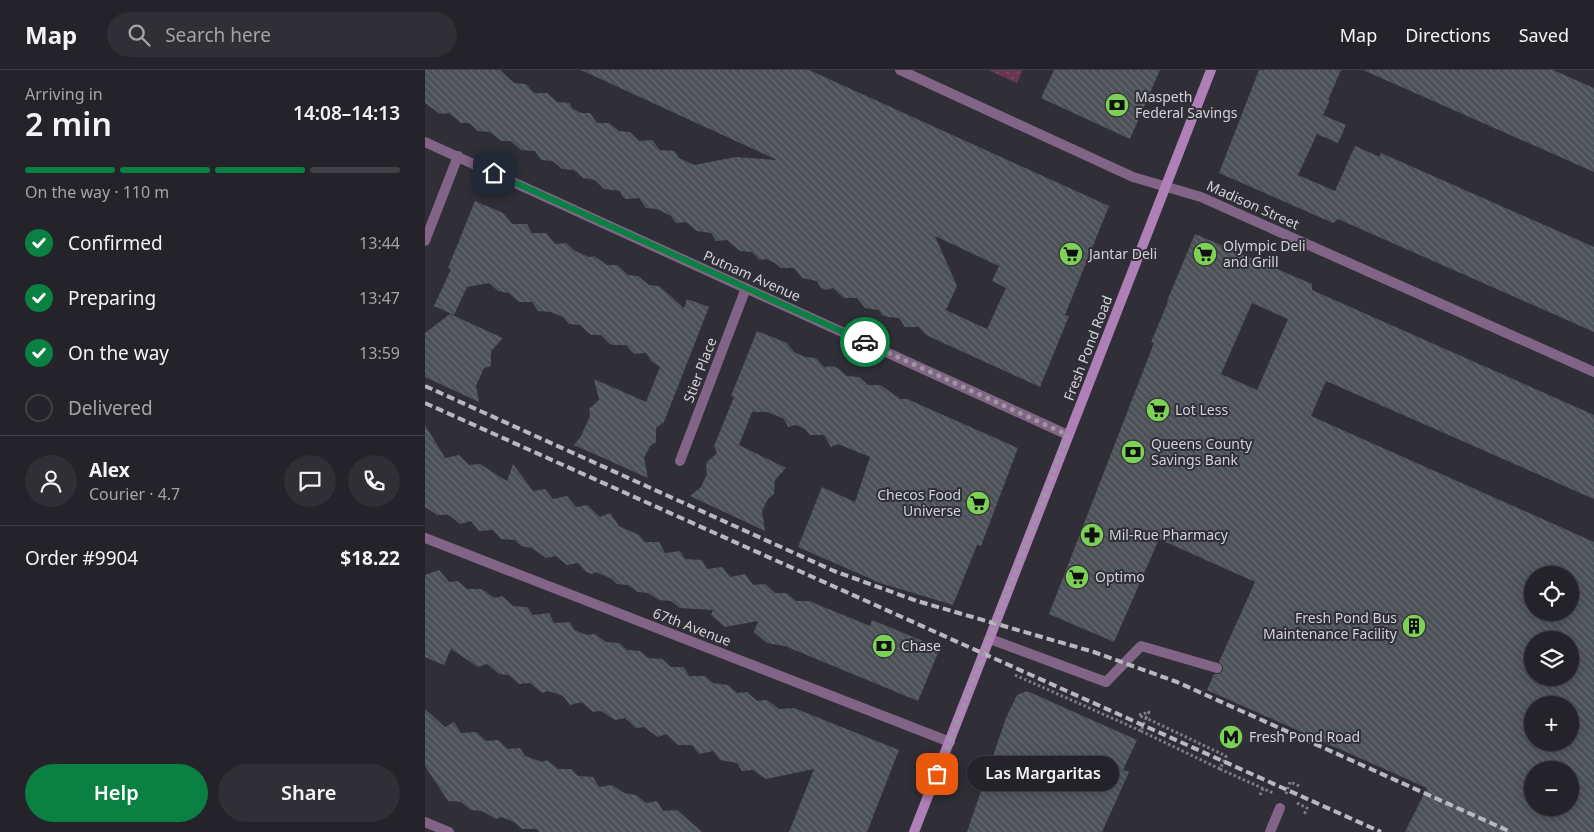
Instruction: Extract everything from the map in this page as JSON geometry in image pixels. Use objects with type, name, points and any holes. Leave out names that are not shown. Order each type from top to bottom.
[{"type":"main road","name":"Fresh Pond Road","points":[[914,832],[1211,70]]},
{"type":"street","name":"Madison Street","points":[[900,70],[1133,177],[1201,197],[1594,372]]},
{"type":"street","name":"Putnam Avenue","points":[[425,142],[1068,435]]},
{"type":"street","points":[[425,241],[458,156]]},
{"type":"street","name":"Stier Place","points":[[680,461],[746,288]]},
{"type":"street","name":"67th Avenue","points":[[425,538],[950,742]]},
{"type":"street","points":[[990,639],[1106,682],[1141,646],[1217,668]]},
{"type":"street","points":[[1270,832],[1280,808]]},
{"type":"street","points":[[425,822],[449,832]]},
{"type":"path","points":[[1015,675],[1141,731],[1275,794]]},
{"type":"path","points":[[1141,731],[1146,718],[1226,756],[1220,769]]},
{"type":"path","points":[[1290,782],[1299,786]]},
{"type":"path","points":[[1259,795],[1263,788]]},
{"type":"path","points":[[1304,815],[1307,808]]},
{"type":"shaded area","points":[[988,70],[1023,70],[1017,83]]},
{"type":"building","points":[[425,70],[500,70],[514,83],[526,84],[534,93],[547,93],[557,102],[569,103],[573,109],[581,113],[590,113],[597,123],[609,123],[619,131],[630,132],[639,141],[652,140],[660,150],[674,151],[679,158],[694,165],[736,157],[777,160],[581,70],[809,70],[1109,206],[1065,315],[1069,316],[1040,387],[926,335],[919,327],[905,327],[899,318],[888,317],[882,315],[879,310],[865,308],[857,298],[844,298],[833,288],[826,290],[820,287],[817,281],[802,278],[794,268],[781,268],[767,259],[760,260],[752,252],[740,251],[727,240],[716,241],[711,233],[697,231],[686,222],[676,223],[671,216],[663,212],[646,208],[639,198],[626,199],[620,191],[604,189],[595,180],[583,178],[574,170],[562,169],[553,161],[541,160],[535,151],[521,150],[511,141],[501,141],[490,132],[478,131],[469,123],[461,123],[449,113],[440,114],[425,103]],"holes":[[[935,236],[999,266],[992,281],[1006,288],[987,329],[946,310],[957,286]]]},
{"type":"building","points":[[1054,70],[1160,70],[1130,139],[1041,98]]},
{"type":"building","points":[[1259,70],[1341,70],[1323,115],[1346,125],[1338,143],[1317,134],[1298,175],[1335,191],[1355,146],[1380,157],[1381,153],[1594,247],[1594,332],[1338,219],[1333,223],[1219,173]]},
{"type":"building","points":[[1363,70],[1553,70],[1594,88],[1594,172]]},
{"type":"building","points":[[475,201],[503,213],[512,224],[527,224],[532,233],[546,233],[555,244],[566,243],[575,251],[589,257],[594,256],[607,265],[617,265],[628,275],[638,276],[649,285],[659,286],[684,308],[687,299],[709,307],[664,422],[656,428],[656,442],[650,446],[644,458],[648,478],[574,445],[581,436],[590,416],[589,409],[599,400],[594,379],[646,402],[660,367],[651,361],[646,353],[634,354],[626,345],[610,344],[601,335],[591,335],[580,325],[569,324],[563,317],[551,312],[538,311],[532,302],[519,302],[509,293],[498,291],[489,283],[467,287],[454,315],[434,306],[451,269],[448,268]]},
{"type":"building","points":[[1195,234],[1312,284],[1312,290],[1594,415],[1594,499],[1326,381],[1311,416],[1594,542],[1594,832],[1405,832],[1427,788],[1207,690],[1214,674],[1219,674],[1223,670],[1223,666],[1219,662],[1255,582],[1159,539],[1114,642],[1049,614],[1154,343],[1151,342]],"holes":[[[1252,303],[1288,319],[1257,390],[1221,374]]]},
{"type":"building","points":[[450,314],[503,338],[491,351],[491,366],[484,368],[476,386],[479,402],[425,377],[425,333]]},
{"type":"building","points":[[757,331],[787,343],[794,352],[805,357],[816,358],[824,367],[833,366],[847,376],[859,377],[868,385],[882,386],[900,399],[907,399],[1018,448],[981,546],[977,545],[953,605],[880,583],[798,547],[822,487],[855,502],[870,457],[838,444],[831,447],[824,435],[810,435],[805,429],[796,425],[788,427],[784,419],[767,412],[752,412],[739,445],[786,468],[775,480],[774,494],[768,499],[762,511],[765,531],[690,496],[701,487],[707,474],[707,462],[717,453],[714,446],[734,397],[731,396]]},
{"type":"building","points":[[425,425],[445,458],[459,455],[469,465],[480,464],[507,481],[513,464],[533,491],[545,489],[553,499],[567,496],[576,507],[587,505],[600,517],[610,513],[619,526],[639,535],[645,542],[659,542],[665,553],[680,551],[685,559],[702,560],[707,569],[722,567],[730,577],[745,574],[753,585],[765,584],[775,593],[786,593],[796,601],[809,601],[870,626],[872,620],[940,648],[918,701],[785,646],[767,643],[754,632],[758,621],[725,627],[711,615],[713,610],[680,608],[671,601],[659,600],[648,593],[638,592],[628,585],[617,584],[612,579],[596,572],[592,574],[586,572],[578,563],[567,565],[556,556],[546,558],[532,548],[521,546],[515,540],[501,539],[493,530],[479,531],[471,521],[460,524],[449,515],[437,515],[425,507]]},
{"type":"building","points":[[439,570],[449,582],[458,581],[467,589],[481,589],[495,598],[502,596],[513,606],[527,607],[533,615],[549,613],[554,623],[570,622],[574,630],[587,635],[595,634],[606,642],[619,643],[627,650],[640,651],[648,658],[662,659],[671,667],[684,667],[689,676],[705,676],[713,683],[728,685],[737,693],[747,692],[757,701],[767,700],[779,709],[794,708],[899,750],[867,832],[789,832],[814,769],[766,779],[753,770],[742,771],[737,763],[720,760],[713,751],[699,754],[692,745],[678,745],[666,734],[658,737],[644,727],[636,728],[625,718],[615,720],[601,711],[593,712],[582,702],[570,705],[563,696],[548,691],[542,693],[530,683],[519,684],[509,675],[499,674],[487,664],[478,667],[451,649],[444,665],[425,657],[425,575]]},
{"type":"building","points":[[1027,691],[1137,740],[1123,770],[1129,772],[1102,832],[967,832],[1006,718],[1017,695]]},
{"type":"building","points":[[425,709],[445,727],[454,722],[461,733],[476,732],[486,741],[498,740],[508,749],[520,748],[525,756],[542,762],[547,760],[558,769],[571,769],[578,776],[593,777],[599,787],[612,785],[624,793],[636,795],[646,803],[657,801],[663,811],[677,810],[702,832],[539,832],[537,829],[522,829],[514,822],[501,817],[496,819],[482,811],[471,810],[461,802],[448,801],[425,766]]},
{"type":"railway","points":[[425,386],[834,571],[917,601],[1094,652],[1177,682],[1511,832]]},
{"type":"railway","points":[[425,403],[1381,832]]},
{"type":"way so far","points":[[865,342],[1068,435],[937,774]]},
{"type":"place","name":"Maspeth Federal Savings","points":[[1117,105]]},
{"type":"place","name":"Jantar Deli","points":[[1071,254]]},
{"type":"place","name":"Olympic Deli and Grill","points":[[1205,254]]},
{"type":"place","name":"Lot Less","points":[[1158,410]]},
{"type":"place","name":"Queens County Savings Bank","points":[[1133,452]]},
{"type":"place","name":"Checos Food Universe","points":[[978,503]]},
{"type":"place","name":"Mil-Rue Pharmacy","points":[[1092,535]]},
{"type":"place","name":"Optimo","points":[[1077,577]]},
{"type":"place","name":"Fresh Pond Bus Maintenance Facility","points":[[1414,626]]},
{"type":"place","name":"Chase","points":[[884,646]]},
{"type":"place","name":"Fresh Pond Road","points":[[1231,737]]},
{"type":"place","name":"Las Margaritas","points":[[937,774]]},
{"type":"route","points":[[494,173],[865,342]]}]
